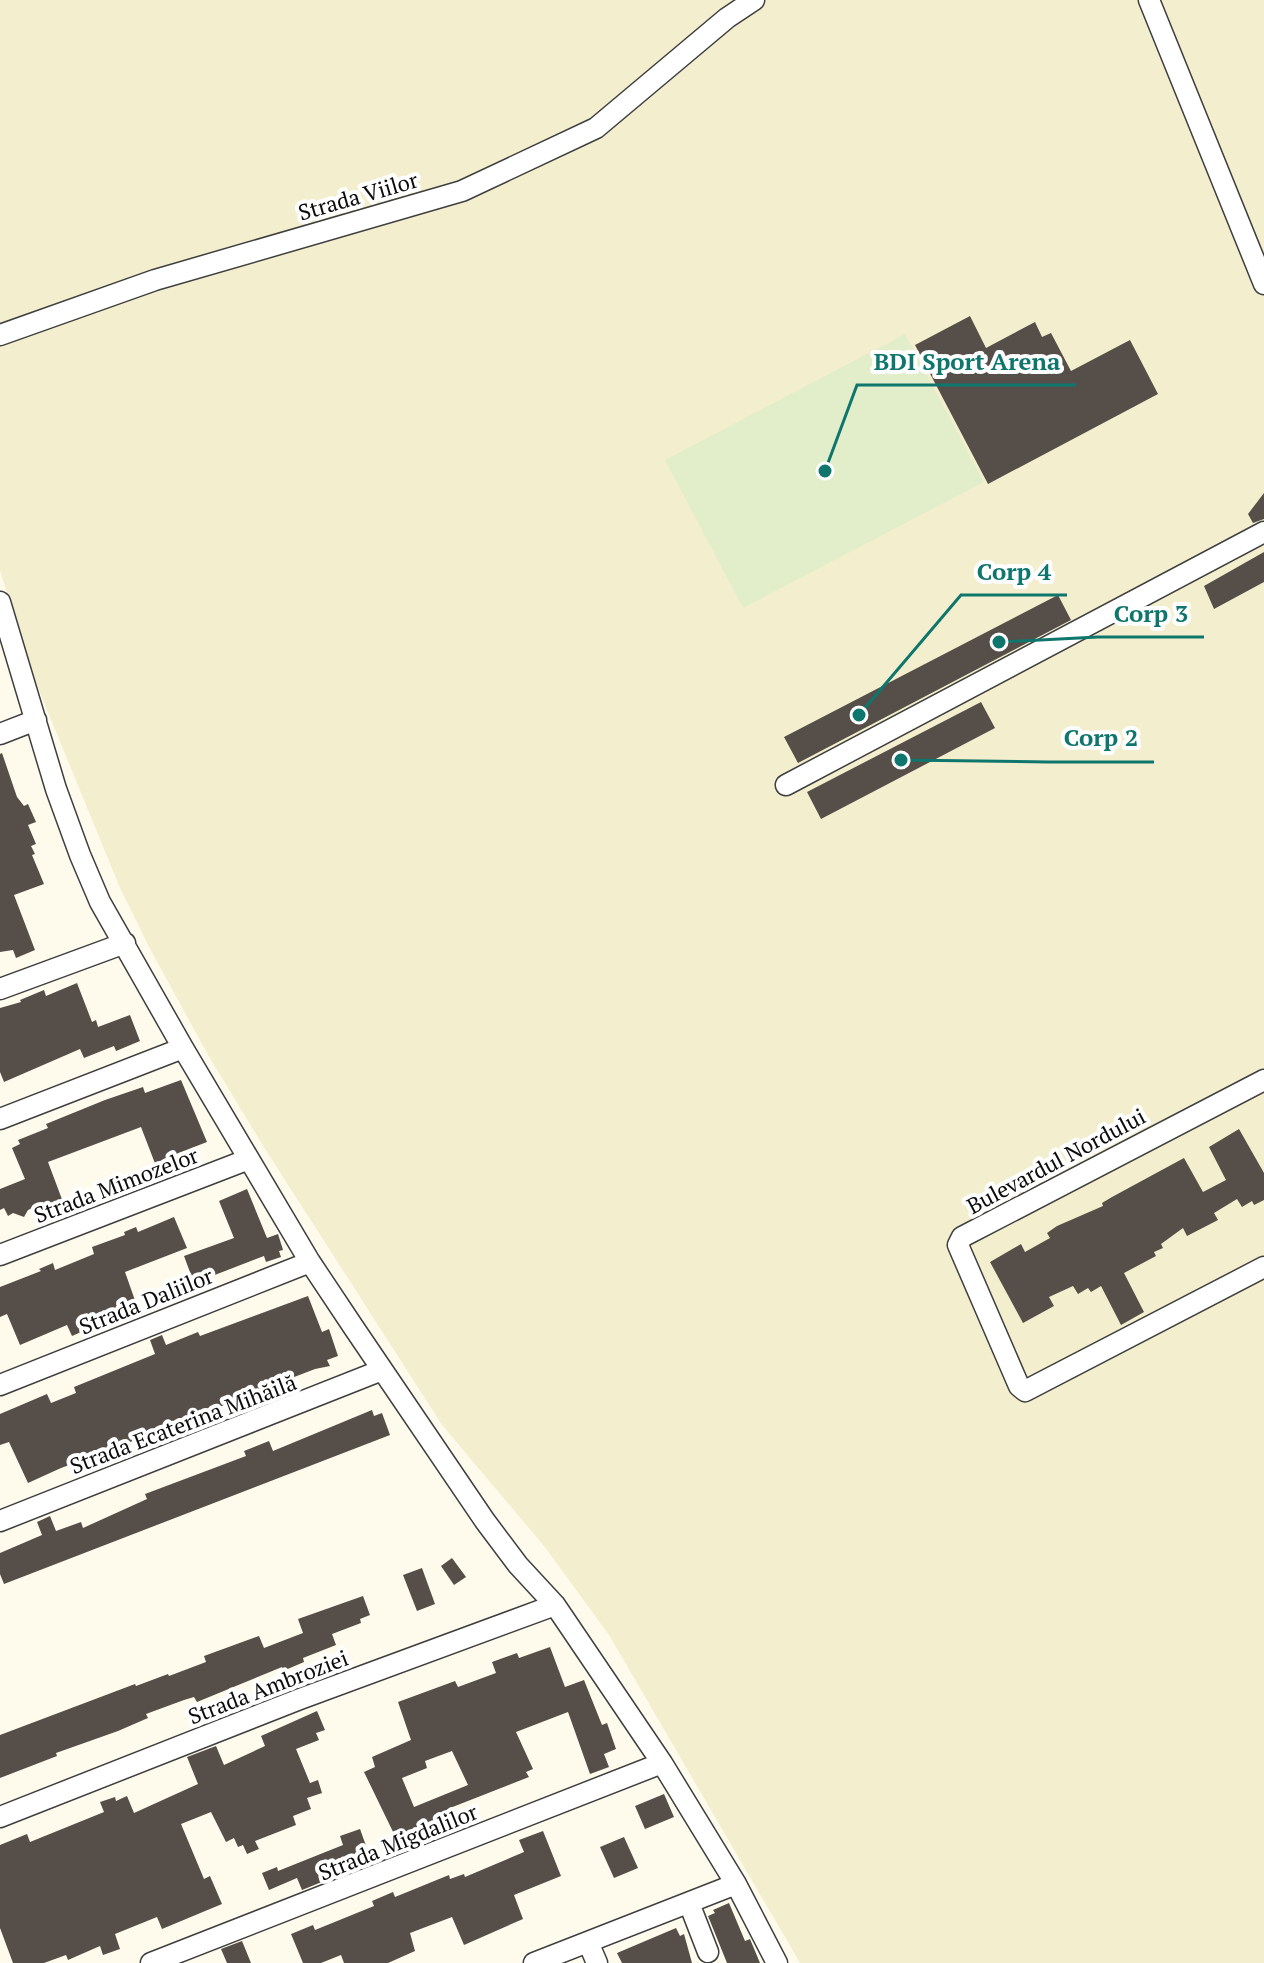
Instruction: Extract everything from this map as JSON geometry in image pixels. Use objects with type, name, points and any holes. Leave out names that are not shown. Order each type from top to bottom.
[{"type":"street","name":"Strada Viilor","points":[[0,335],[155,280],[462,191],[596,128],[698,42],[754,0]]},
{"type":"street","points":[[1149,0],[1264,284]]},
{"type":"street","points":[[786,785],[1264,532]]},
{"type":"street","points":[[0,602],[80,855],[100,902],[183,1048],[310,1262],[382,1370],[485,1521],[518,1565],[555,1605],[662,1763],[736,1884],[777,1963]]},
{"type":"street","points":[[0,734],[36,720]]},
{"type":"street","points":[[0,989],[125,943]]},
{"type":"street","points":[[0,1119],[183,1048]]},
{"type":"street","name":"Bulevardul Nordului","points":[[1264,1080],[962,1237],[958,1245],[1019,1386],[1025,1391],[1264,1267]]},
{"type":"street","name":"Strada Mimozelor","points":[[0,1255],[249,1159]]},
{"type":"street","name":"Strada Daliilor","points":[[0,1385],[310,1262]]},
{"type":"street","name":"Strada Ecaterina Mihăilă","points":[[0,1521],[382,1370]]},
{"type":"street","name":"Strada Ambroziei","points":[[0,1817],[300,1699],[555,1605]]},
{"type":"street","name":"Strada Migdalilor","points":[[151,1963],[662,1763]]},
{"type":"street","points":[[534,1963],[736,1884]]},
{"type":"street","points":[[689,1903],[708,1952]]},
{"type":"street","points":[[588,1942],[597,1963]]},
{"type":"shaded area","points":[[0,0],[1264,0],[1264,1963],[800,1963],[609,1635],[544,1546],[442,1425],[265,1149],[208,1055],[149,947],[120,888],[27,661],[0,570]]},
{"type":"green space","points":[[905,334],[984,482],[743,608],[665,460]]},
{"type":"building","points":[[970,316],[986,348],[1035,322],[1042,337],[1051,333],[1071,371],[1130,340],[1158,394],[988,484],[915,345]]},
{"type":"building","points":[[1264,493],[1264,519],[1253,523],[1248,514]]},
{"type":"building","points":[[1264,552],[1264,582],[1214,609],[1204,586]]},
{"type":"building","points":[[1058,595],[1071,620],[798,763],[784,737]]},
{"type":"building","points":[[981,702],[995,728],[821,819],[807,792]]},
{"type":"building","points":[[2,753],[17,797],[24,806],[28,804],[36,822],[28,825],[36,844],[31,846],[35,854],[32,855],[44,884],[14,895],[35,950],[16,958],[13,950],[0,952]]},
{"type":"building","points":[[77,983],[92,1022],[96,1020],[98,1027],[130,1015],[140,1041],[116,1051],[114,1046],[84,1058],[80,1049],[4,1082],[0,1072],[0,1008],[44,990],[46,996]]},
{"type":"building","points":[[181,1080],[207,1142],[156,1166],[141,1127],[48,1162],[63,1202],[48,1207],[46,1202],[28,1210],[24,1217],[13,1213],[8,1216],[4,1208],[0,1210],[0,1189],[25,1179],[12,1148],[20,1144],[18,1140],[48,1128],[46,1124],[105,1100],[143,1087],[145,1093]]},
{"type":"building","points":[[1239,1129],[1264,1173],[1264,1200],[1254,1205],[1252,1201],[1242,1207],[1237,1199],[1214,1213],[1218,1220],[1187,1236],[1183,1228],[1161,1244],[1163,1248],[1154,1252],[1156,1256],[1124,1273],[1144,1312],[1121,1325],[1101,1286],[1078,1294],[1073,1286],[1049,1297],[1054,1306],[1023,1323],[990,1262],[1021,1244],[1025,1252],[1050,1238],[1047,1233],[1057,1226],[1103,1206],[1102,1203],[1112,1197],[1184,1158],[1203,1192],[1226,1180],[1209,1147]]},
{"type":"building","points":[[247,1189],[267,1238],[278,1234],[283,1250],[279,1251],[281,1257],[266,1262],[264,1256],[194,1283],[184,1256],[234,1238],[219,1201]]},
{"type":"building","points":[[174,1217],[187,1248],[125,1272],[137,1306],[93,1322],[95,1326],[72,1336],[67,1325],[20,1345],[7,1314],[0,1317],[0,1287],[53,1263],[55,1270],[94,1254],[92,1247],[125,1235],[124,1232],[136,1227],[138,1232]]},
{"type":"building","points":[[308,1296],[322,1332],[329,1329],[338,1356],[327,1360],[330,1366],[229,1402],[28,1483],[9,1442],[0,1445],[0,1414],[47,1394],[51,1403],[76,1393],[74,1387],[155,1354],[150,1340],[162,1335],[166,1345],[198,1332],[200,1336]]},
{"type":"building","points":[[372,1410],[374,1416],[382,1413],[390,1435],[4,1584],[0,1574],[0,1553],[42,1535],[37,1522],[50,1516],[56,1531],[81,1522],[83,1528],[147,1499],[145,1494],[246,1456],[244,1451],[269,1441],[273,1451]]},
{"type":"building","points":[[452,1558],[466,1577],[454,1585],[441,1566]]},
{"type":"building","points":[[422,1568],[435,1604],[417,1611],[403,1575]]},
{"type":"building","points":[[363,1596],[370,1615],[360,1619],[361,1623],[332,1634],[336,1645],[303,1658],[304,1662],[283,1671],[282,1667],[197,1702],[194,1697],[146,1714],[148,1718],[0,1778],[0,1735],[135,1684],[169,1676],[206,1662],[204,1656],[259,1636],[264,1648],[303,1633],[298,1619]]},
{"type":"building","points":[[550,1647],[565,1687],[584,1680],[602,1725],[607,1723],[616,1749],[604,1754],[609,1767],[590,1774],[568,1712],[516,1732],[533,1769],[526,1772],[529,1777],[450,1808],[456,1825],[440,1831],[438,1824],[425,1829],[423,1825],[396,1838],[364,1772],[375,1767],[372,1757],[411,1740],[398,1702],[455,1681],[458,1687],[496,1673],[492,1662],[517,1653],[519,1658]],"holes":[[[452,1751],[468,1785],[414,1807],[402,1778],[427,1768],[425,1761]]]},
{"type":"building","points":[[317,1711],[325,1730],[316,1733],[319,1740],[296,1749],[310,1783],[318,1780],[322,1793],[307,1798],[311,1809],[293,1816],[296,1825],[255,1841],[259,1849],[247,1854],[243,1845],[238,1847],[234,1838],[226,1842],[211,1812],[181,1824],[204,1879],[210,1876],[222,1904],[162,1929],[157,1917],[115,1934],[120,1949],[103,1955],[100,1946],[68,1960],[66,1955],[44,1963],[13,1963],[0,1928],[0,1845],[27,1834],[30,1842],[104,1812],[100,1802],[115,1797],[116,1801],[127,1796],[134,1813],[198,1784],[187,1757],[216,1746],[224,1765],[265,1746],[261,1736]]},
{"type":"building","points":[[664,1794],[674,1817],[645,1829],[635,1806]]},
{"type":"building","points":[[360,1829],[369,1854],[330,1867],[334,1877],[302,1890],[297,1878],[269,1890],[262,1873],[277,1867],[278,1871],[343,1845],[340,1836]]},
{"type":"building","points":[[543,1831],[561,1876],[514,1895],[523,1919],[464,1945],[452,1917],[410,1933],[415,1951],[388,1963],[344,1963],[341,1955],[321,1963],[303,1963],[291,1934],[313,1925],[315,1930],[374,1906],[372,1901],[393,1892],[395,1897],[449,1875],[450,1879],[464,1874],[465,1877],[524,1852],[519,1840]]},
{"type":"building","points":[[624,1837],[638,1868],[614,1878],[600,1847]]},
{"type":"building","points":[[729,1903],[745,1941],[750,1939],[760,1963],[727,1963],[708,1916],[715,1913],[713,1910]]},
{"type":"building","points":[[676,1928],[680,1936],[684,1934],[692,1963],[622,1963],[617,1953]]},
{"type":"building","points":[[242,1941],[251,1963],[227,1963],[221,1949]]},
{"type":"place","name":"BDI Sport Arena","points":[[825,471]]},
{"type":"place","name":"Corp 3","points":[[999,642]]},
{"type":"place","name":"Corp 4","points":[[859,715]]},
{"type":"place","name":"Corp 2","points":[[901,760]]}]
